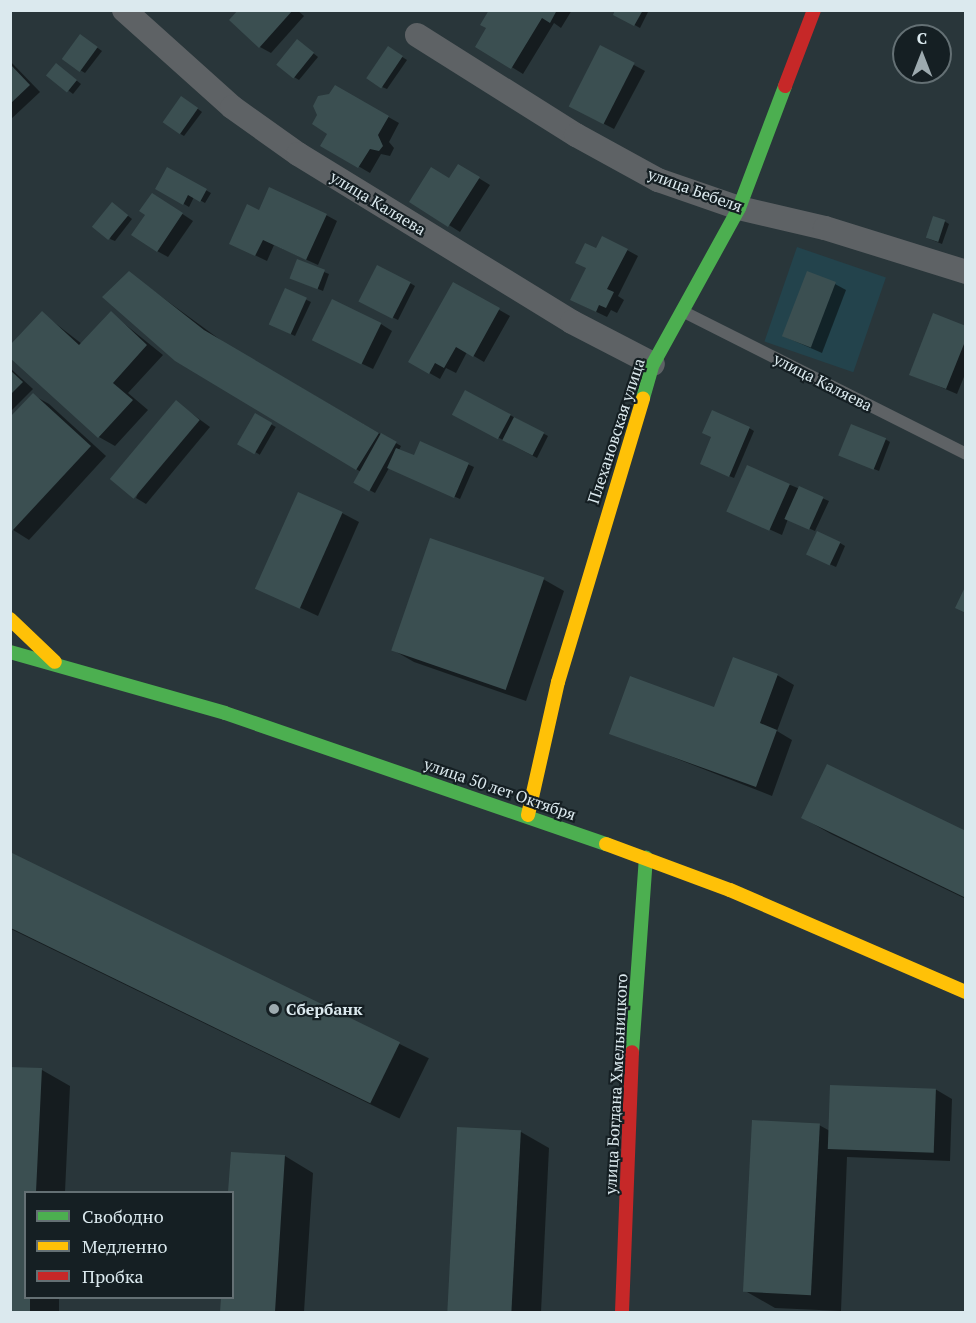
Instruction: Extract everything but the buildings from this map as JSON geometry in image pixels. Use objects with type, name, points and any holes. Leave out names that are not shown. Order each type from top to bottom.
[{"type":"street","name":"улица Каляева","points":[[124,10],[232,107],[298,154],[572,322],[653,364]]},
{"type":"street","name":"Плехановская улица","points":[[528,815],[558,682],[653,364],[739,208],[814,10]]},
{"type":"street","name":"улица Бебеля","points":[[417,34],[576,135],[658,180],[739,208],[825,228],[966,272]]},
{"type":"street","points":[[10,619],[55,662]]},
{"type":"street","name":"улица 50 лет Октября","points":[[10,652],[55,662],[225,713],[528,815],[730,890],[966,992]]},
{"type":"street","name":"улица Богдана Хмельницкого","points":[[622,1312],[632,1053],[646,858]]},
{"type":"lane","name":"улица Каляева","points":[[681,310],[966,454]]},
{"type":"shaded area","points":[[797,247],[886,278],[853,372],[764,342]]},
{"type":"traffic: fast","points":[[643,398],[653,364],[739,208],[785,86]]},
{"type":"traffic: fast","points":[[10,652],[225,713],[606,844]]},
{"type":"traffic: fast","points":[[632,1052],[646,858]]},
{"type":"traffic: slow","points":[[528,815],[558,682],[643,398]]},
{"type":"traffic: slow","points":[[10,619],[55,662]]},
{"type":"traffic: slow","points":[[606,844],[730,890],[966,992]]},
{"type":"traffic: jam","points":[[785,86],[814,10]]},
{"type":"traffic: jam","points":[[622,1312],[632,1052]]},
{"type":"place","name":"Сбербанк","points":[[274,1009]]}]
